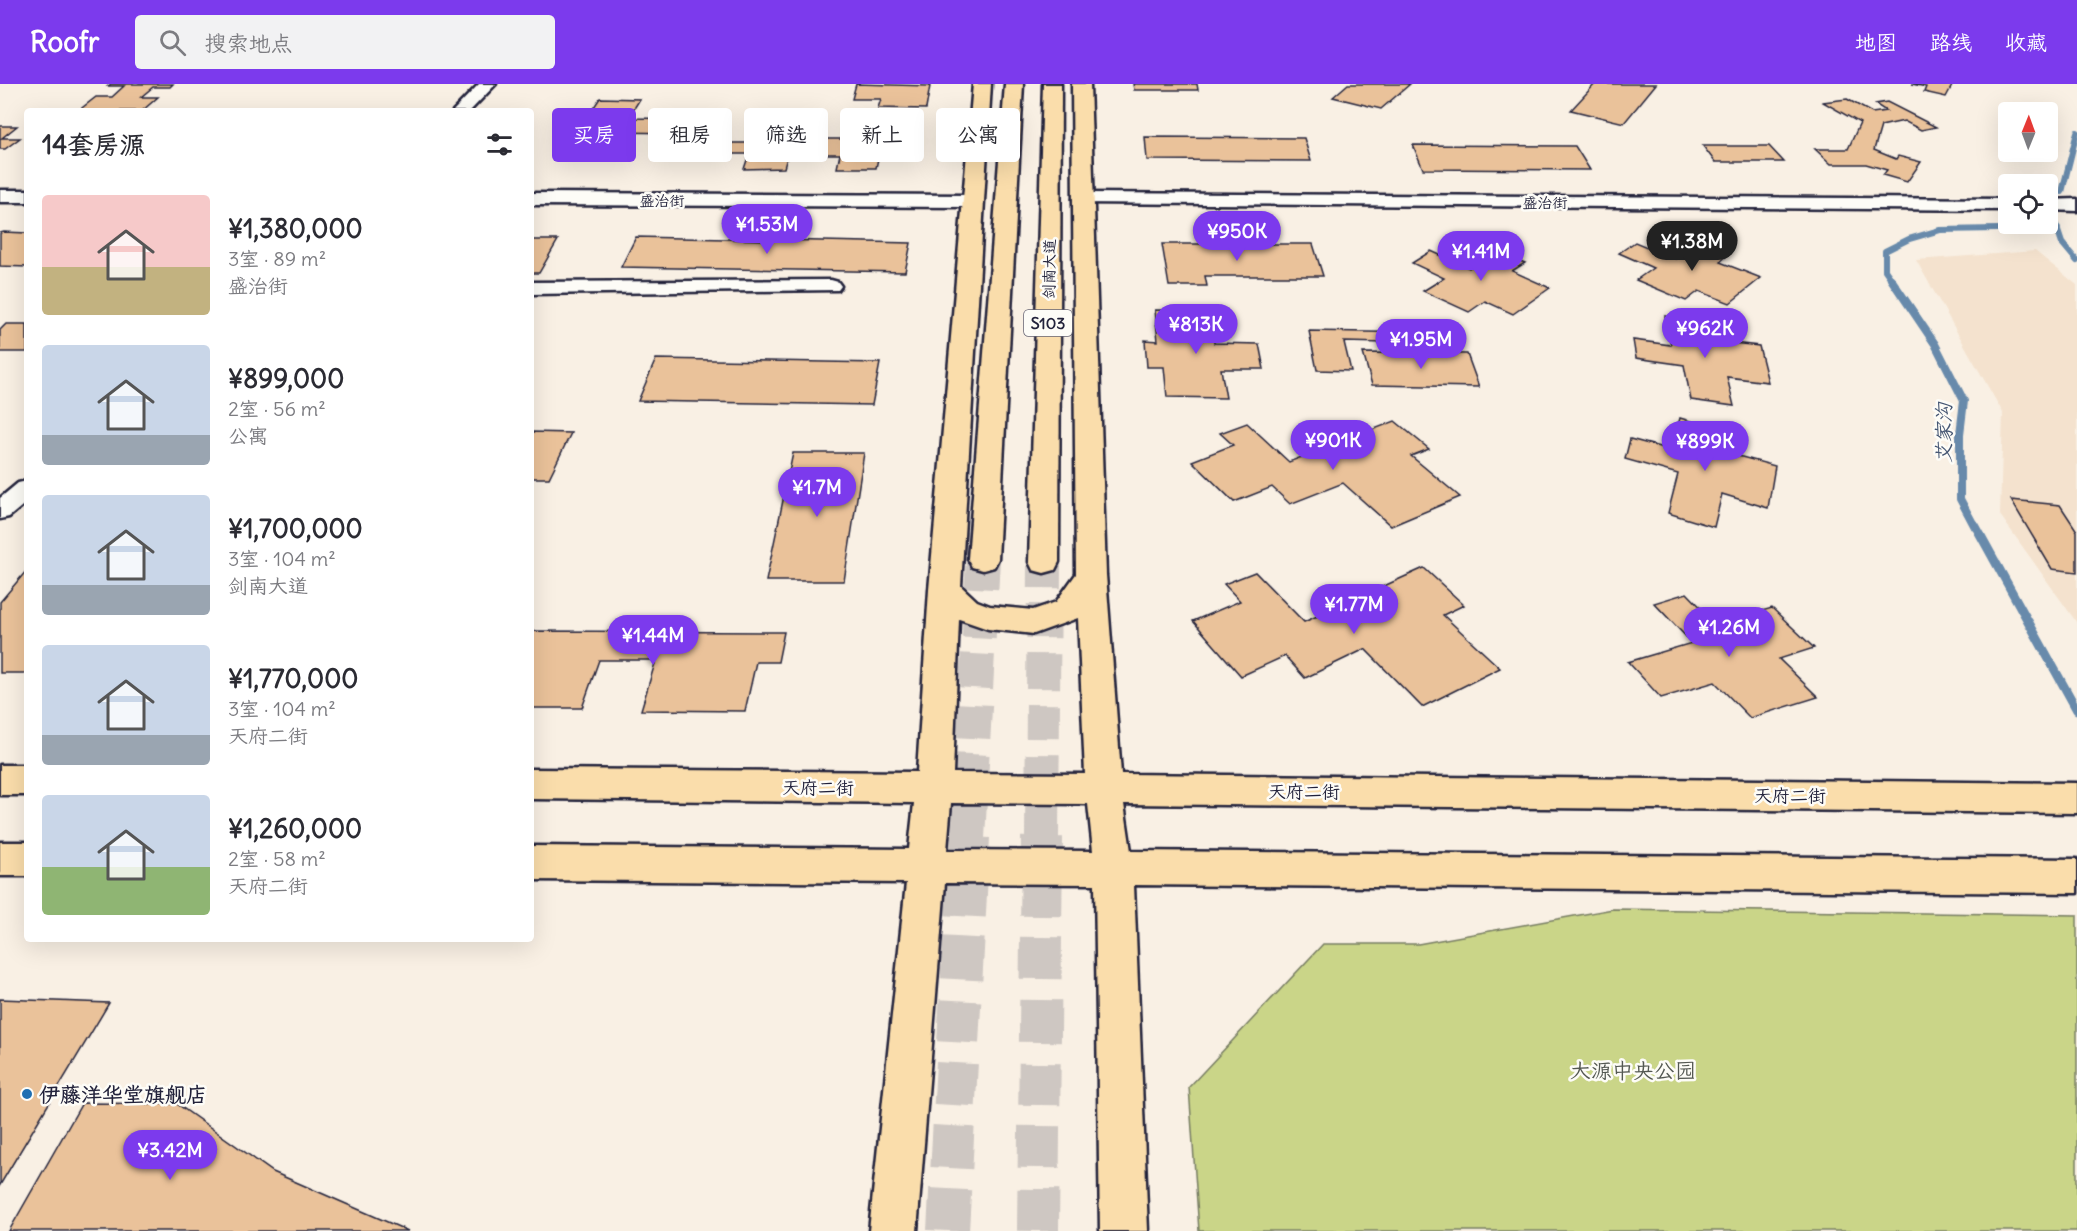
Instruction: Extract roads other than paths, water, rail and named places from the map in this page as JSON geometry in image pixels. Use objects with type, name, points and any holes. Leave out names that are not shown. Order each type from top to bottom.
[{"type":"main road","points":[[893,1231],[934,788],[945,590],[982,84]]},
{"type":"main road","name":"S103","points":[[983,559],[1014,84]]},
{"type":"main road","name":"剑南大道","points":[[1044,562],[1052,84]]},
{"type":"main road","points":[[1082,84],[1082,199],[1091,575],[1104,789],[1114,868],[1124,1231]]},
{"type":"main road","points":[[945,590],[966,609],[988,617],[1034,622],[1066,610],[1091,575]]},
{"type":"main road","points":[[0,780],[24,780]]},
{"type":"main road","name":"天府二街","points":[[534,784],[2077,798]]},
{"type":"main road","points":[[0,859],[24,859]]},
{"type":"main road","points":[[534,863],[2077,876]]},
{"type":"street","points":[[464,108],[488,84]]},
{"type":"street","points":[[0,196],[24,196]]},
{"type":"street","name":"盛治街","points":[[534,199],[973,201]]},
{"type":"street","name":"盛治街","points":[[1082,199],[1998,205]]},
{"type":"street","points":[[2058,205],[2077,205]]},
{"type":"street","points":[[534,288],[831,286]]},
{"type":"street","points":[[0,512],[24,492]]},
{"type":"waterway","points":[[2062,192],[2077,132]]},
{"type":"waterway","name":"艾家沟","points":[[1892,280],[1885,270],[1885,251],[1909,239],[1940,230],[1998,229]]},
{"type":"waterway","points":[[2058,231],[2062,243],[2077,261]]},
{"type":"waterway","name":"艾家沟","points":[[1891,279],[1935,344],[1964,401],[1960,434],[1960,499],[1975,527]]},
{"type":"waterway","name":"艾家沟","points":[[1975,525],[2077,710]]},
{"type":"tunnel","points":[[968,838],[983,559]]},
{"type":"tunnel","points":[[1042,838],[1044,562]]},
{"type":"tunnel","points":[[948,1231],[969,837]]},
{"type":"tunnel","points":[[1038,1231],[1042,837]]},
{"type":"place","name":"伊藤洋华堂旗舰店","points":[[27,1094]]},
{"type":"park label","name":"大源中央公园","points":[[1633,1070]]}]
